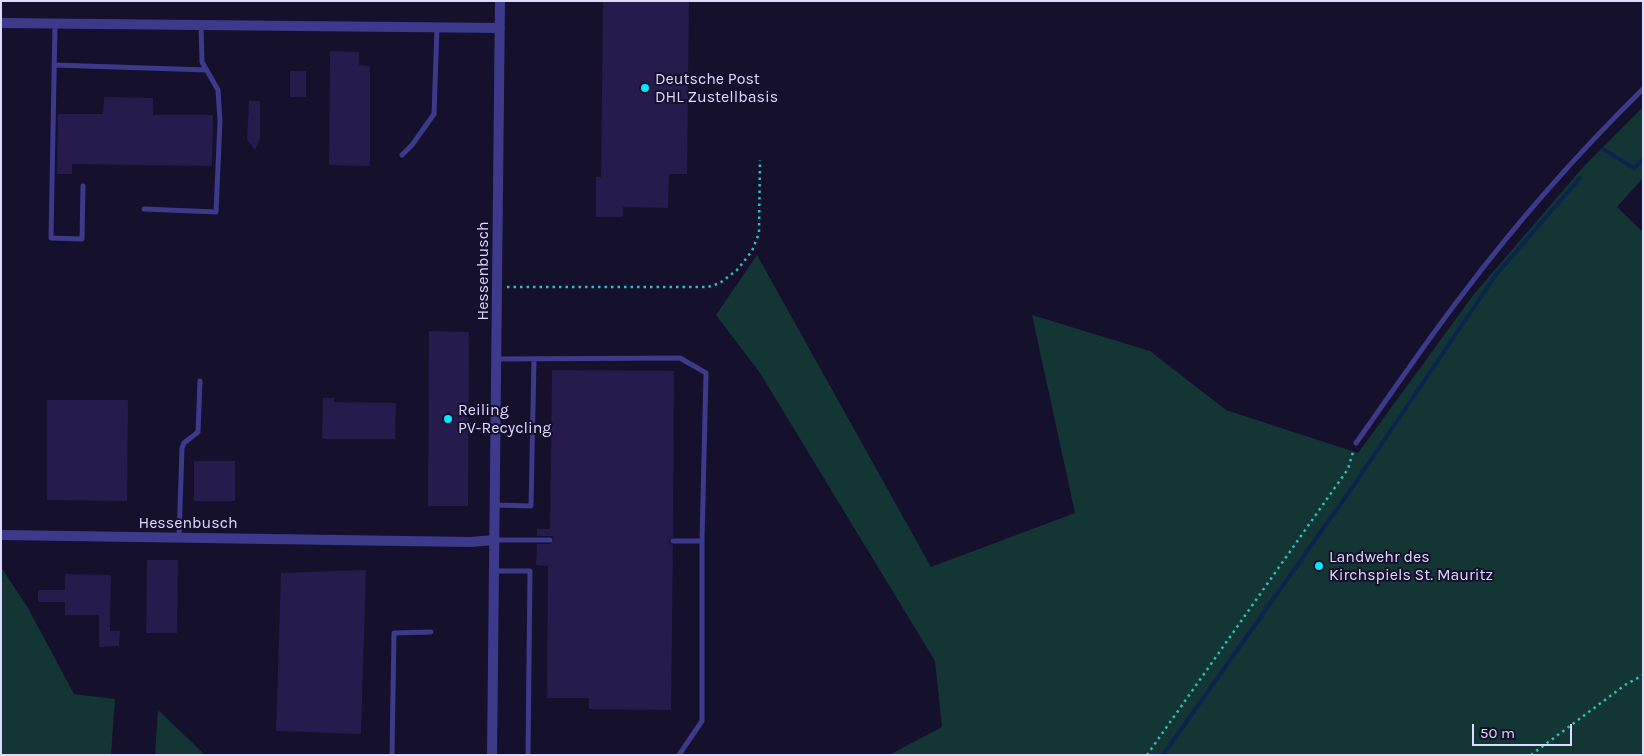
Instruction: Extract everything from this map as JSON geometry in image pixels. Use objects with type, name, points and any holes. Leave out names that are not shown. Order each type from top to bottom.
[{"type":"street","name":"Hessenbusch","points":[[492,755],[500,1]]},
{"type":"street","points":[[1,23],[500,28]]},
{"type":"street","name":"Hessenbusch","points":[[1,535],[471,542],[494,540]]},
{"type":"lane","points":[[55,24],[51,238],[82,239],[83,186]]},
{"type":"lane","points":[[144,209],[216,212],[220,121],[218,90],[202,62],[201,25]]},
{"type":"lane","points":[[402,155],[412,145],[434,114],[437,27]]},
{"type":"lane","points":[[54,65],[207,70]]},
{"type":"lane","points":[[1356,443],[1493,255],[1535,204],[1616,115],[1643,89]]},
{"type":"lane","points":[[497,359],[680,358],[706,373],[702,541],[702,721],[679,755]]},
{"type":"lane","points":[[494,506],[531,506],[534,359]]},
{"type":"lane","points":[[179,538],[182,448],[184,443],[198,432],[200,381]]},
{"type":"lane","points":[[494,540],[550,540]]},
{"type":"lane","points":[[673,541],[702,541]]},
{"type":"lane","points":[[493,571],[530,571],[528,755]]},
{"type":"lane","points":[[392,755],[394,633],[431,632]]},
{"type":"path","points":[[498,287],[708,287],[720,283],[737,270],[752,251],[759,234],[760,160]]},
{"type":"path","points":[[1147,755],[1348,469],[1356,443]]},
{"type":"path","points":[[1531,755],[1625,684],[1643,675]]},
{"type":"green space","points":[[1643,107],[1643,178],[1617,207],[1643,232],[1643,755],[889,755],[942,727],[935,661],[760,373],[716,315],[757,255],[931,567],[1075,513],[1032,315],[1150,351],[1226,410],[1358,453],[1474,294],[1585,165]]},
{"type":"green space","points":[[1,567],[28,608],[74,694],[115,699],[111,755],[1,755]]},
{"type":"green space","points":[[158,710],[202,752],[204,755],[155,755]]},
{"type":"building","name":"Deutsche Post DHL Zustellbasis","points":[[603,1],[689,2],[687,174],[669,174],[668,208],[623,207],[623,217],[596,217],[596,177],[601,177]]},
{"type":"building","points":[[330,51],[359,52],[359,65],[370,66],[370,166],[329,165]]},
{"type":"building","points":[[290,71],[306,71],[306,97],[290,97]]},
{"type":"building","points":[[104,97],[153,98],[153,115],[213,115],[212,166],[72,164],[72,174],[57,174],[58,114],[103,114]]},
{"type":"building","points":[[249,101],[260,101],[260,138],[255,150],[247,140]]},
{"type":"building","name":"Reiling PV-Recycling","points":[[429,331],[469,332],[468,506],[428,506]]},
{"type":"building","points":[[552,370],[674,371],[673,537],[669,541],[673,545],[671,710],[589,709],[589,698],[547,698],[548,566],[536,565],[537,544],[550,544],[554,540],[552,536],[537,536],[537,529],[550,529]]},
{"type":"building","points":[[323,398],[334,398],[334,402],[396,403],[395,439],[322,439]]},
{"type":"building","points":[[47,400],[128,400],[127,501],[47,500]]},
{"type":"building","points":[[194,461],[235,461],[235,501],[194,501]]},
{"type":"building","points":[[147,560],[178,560],[177,633],[146,633]]},
{"type":"building","points":[[366,570],[361,734],[276,731],[281,573]]},
{"type":"building","points":[[65,574],[111,575],[110,631],[120,631],[119,646],[99,647],[99,615],[65,615],[65,602],[38,602],[38,590],[65,590]]},
{"type":"waterway","points":[[1603,149],[1634,168],[1643,159]]},
{"type":"waterway","points":[[1163,755],[1354,485],[1495,276],[1580,178]]},
{"type":"place","name":"Deutsche Post DHL Zustellbasis","points":[[645,88]]},
{"type":"place","name":"Reiling PV-Recycling","points":[[448,419]]},
{"type":"place","name":"Landwehr des Kirchspiels St. Mauritz","points":[[1319,566]]}]
